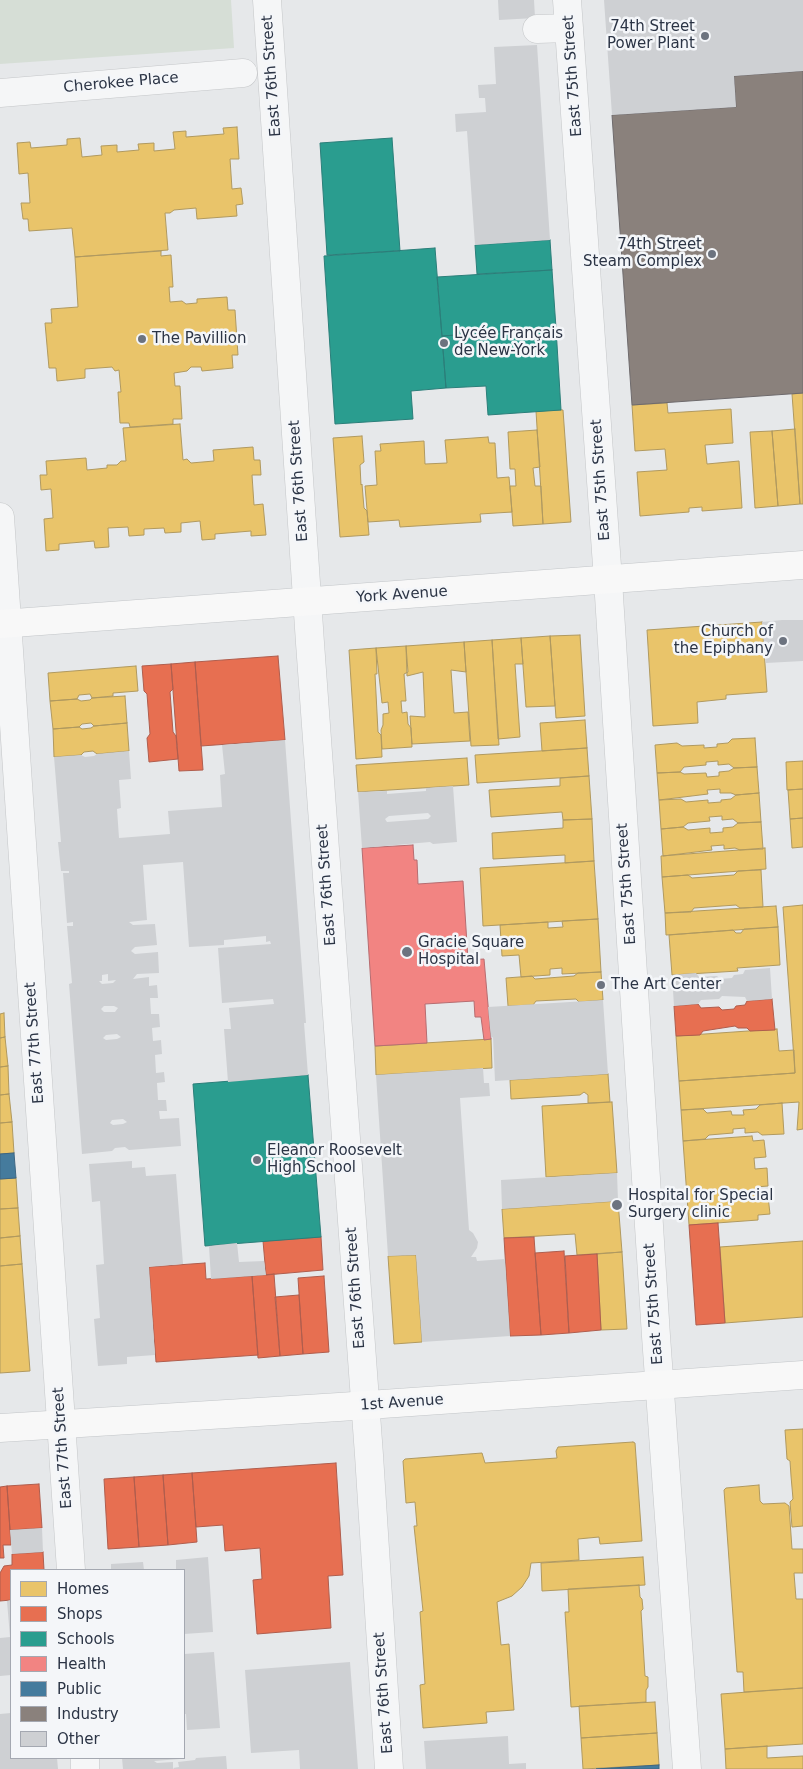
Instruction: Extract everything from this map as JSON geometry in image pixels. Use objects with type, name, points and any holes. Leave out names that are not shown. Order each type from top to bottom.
[{"type":"main road","name":"York Avenue","points":[[3,624],[803,565]]},
{"type":"main road","name":"1st Avenue","points":[[0,1428],[803,1375]]},
{"type":"street","name":"East 76th Street","points":[[267,0],[307,602],[365,1405],[389,1769]]},
{"type":"street","name":"East 75th Street","points":[[568,0],[687,1769]]},
{"type":"street","points":[[537,29],[569,28]]},
{"type":"street","name":"Cherokee Place","points":[[0,94],[243,73]]},
{"type":"street","name":"East 77th Street","points":[[0,517],[3,624],[71,1569]]},
{"type":"shaded area","points":[[0,0],[231,0],[234,48],[0,64]]},
{"type":"building: Homes","points":[[237,127],[239,159],[230,159],[232,189],[241,188],[243,204],[236,205],[237,216],[197,219],[196,208],[174,210],[170,213],[165,213],[168,250],[75,257],[72,228],[29,231],[28,219],[23,219],[21,203],[30,203],[28,173],[19,174],[17,143],[30,142],[31,148],[67,145],[67,139],[80,138],[82,157],[102,155],[101,146],[117,145],[117,152],[139,150],[138,144],[154,143],[154,151],[175,149],[173,132],[186,131],[186,137],[224,134],[223,128]]},
{"type":"building: Homes","name":"The Pavillion","points":[[161,251],[161,256],[171,255],[173,287],[169,287],[170,302],[182,301],[186,304],[197,303],[197,299],[227,297],[228,310],[235,310],[238,355],[232,355],[233,368],[202,371],[201,367],[191,367],[187,371],[174,373],[175,386],[180,386],[182,419],[173,419],[173,424],[130,427],[129,423],[120,423],[118,392],[121,392],[119,370],[115,371],[112,367],[85,369],[85,378],[57,381],[56,368],[49,368],[45,323],[52,323],[51,309],[78,307],[75,257]]},
{"type":"building: Homes","points":[[803,393],[803,504],[800,504],[792,394]]},
{"type":"building: Homes","points":[[667,403],[668,413],[731,409],[733,443],[705,445],[707,464],[739,461],[742,508],[702,511],[702,507],[689,508],[689,512],[640,516],[637,472],[667,470],[665,449],[635,451],[632,405]]},
{"type":"building: Homes","points":[[563,410],[571,522],[543,524],[536,411]]},
{"type":"building: Homes","points":[[180,424],[183,460],[187,459],[191,463],[214,461],[213,450],[253,447],[254,460],[260,460],[261,475],[252,475],[254,505],[263,504],[266,535],[251,536],[251,531],[215,534],[215,539],[202,540],[200,521],[181,523],[181,532],[165,533],[164,528],[144,529],[144,535],[129,536],[128,527],[108,528],[109,547],[95,548],[94,541],[59,544],[59,550],[46,551],[44,519],[53,518],[51,489],[41,490],[40,475],[47,475],[46,461],[86,458],[87,470],[107,468],[107,465],[117,465],[121,461],[126,461],[123,428]]},
{"type":"building: Homes","points":[[795,429],[800,504],[778,506],[772,431]]},
{"type":"building: Homes","points":[[537,430],[540,467],[533,468],[535,486],[541,486],[543,524],[513,526],[510,486],[516,486],[515,469],[510,469],[508,432]]},
{"type":"building: Homes","points":[[772,431],[778,506],[755,508],[750,432]]},
{"type":"building: Homes","points":[[362,436],[364,462],[360,465],[361,485],[364,508],[367,511],[369,535],[340,537],[333,438]]},
{"type":"building: Homes","points":[[488,437],[489,443],[495,443],[497,478],[509,477],[512,512],[480,514],[481,522],[400,527],[399,520],[368,522],[365,486],[377,485],[375,451],[381,451],[380,444],[424,441],[425,464],[447,463],[445,440]]},
{"type":"building: Homes","points":[[762,622],[767,692],[726,695],[726,699],[697,702],[698,723],[653,726],[647,630]]},
{"type":"building: Homes","points":[[580,635],[585,716],[556,718],[550,636]]},
{"type":"building: Homes","points":[[550,636],[555,706],[526,707],[521,638]]},
{"type":"building: Homes","points":[[521,638],[523,664],[515,664],[520,737],[498,739],[492,640]]},
{"type":"building: Homes","points":[[492,640],[499,745],[471,746],[464,642]]},
{"type":"building: Homes","points":[[464,642],[466,672],[451,670],[454,713],[468,712],[470,741],[412,744],[410,716],[425,717],[423,672],[407,676],[406,646]]},
{"type":"building: Homes","points":[[406,646],[408,672],[404,674],[406,701],[401,701],[402,713],[407,712],[408,724],[411,728],[412,747],[382,749],[381,730],[383,714],[389,713],[388,702],[382,703],[376,648]]},
{"type":"building: Homes","points":[[376,648],[377,674],[375,674],[378,732],[381,735],[382,757],[356,759],[349,650]]},
{"type":"building: Homes","points":[[136,666],[138,691],[113,693],[113,696],[92,698],[90,694],[79,695],[77,699],[50,701],[48,673]]},
{"type":"building: Homes","points":[[125,696],[127,723],[94,726],[91,723],[82,724],[79,727],[53,729],[50,701],[77,699],[81,701],[92,698]]},
{"type":"building: Homes","points":[[585,720],[587,748],[542,751],[540,723]]},
{"type":"building: Homes","points":[[127,723],[129,751],[97,754],[93,751],[84,752],[81,755],[54,757],[53,729],[79,727],[82,729]]},
{"type":"building: Homes","points":[[755,738],[757,767],[734,768],[729,764],[718,765],[718,761],[706,762],[706,765],[684,767],[680,772],[657,773],[655,745],[677,743],[682,746],[704,745],[704,748],[717,747],[717,744],[728,743],[732,739]]},
{"type":"building: Homes","points":[[587,748],[589,776],[477,783],[475,755]]},
{"type":"building: Homes","points":[[467,758],[469,785],[358,792],[356,765]]},
{"type":"building: Homes","points":[[803,761],[803,789],[787,790],[786,762]]},
{"type":"building: Homes","points":[[757,767],[759,793],[736,795],[720,793],[720,789],[707,790],[708,794],[659,800],[657,773],[706,773],[707,777],[719,776],[719,772],[729,771],[734,768]]},
{"type":"building: Homes","points":[[589,776],[592,819],[563,820],[562,812],[491,817],[489,790],[560,786],[560,778]]},
{"type":"building: Homes","points":[[803,789],[803,818],[790,819],[788,790]]},
{"type":"building: Homes","points":[[759,793],[761,822],[738,823],[733,819],[722,820],[722,816],[709,817],[710,821],[688,823],[683,827],[661,829],[659,800],[681,799],[686,802],[708,800],[708,803],[721,802],[721,800],[731,799],[736,795]]},
{"type":"building: Homes","points":[[803,818],[803,847],[792,848],[790,819]]},
{"type":"building: Homes","points":[[592,819],[594,861],[565,863],[565,855],[493,859],[492,833],[563,828],[563,820]]},
{"type":"building: Homes","points":[[761,822],[763,849],[724,849],[724,845],[711,846],[712,850],[663,856],[661,829],[683,827],[688,830],[710,828],[710,833],[723,832],[723,828],[733,827],[738,823]]},
{"type":"building: Homes","points":[[765,848],[766,869],[662,877],[661,856]]},
{"type":"building: Homes","points":[[594,861],[598,919],[483,926],[480,868]]},
{"type":"building: Homes","points":[[761,870],[763,907],[740,908],[736,905],[694,908],[691,912],[665,913],[662,877],[688,875],[692,878],[734,875],[738,871]]},
{"type":"building: Homes","points":[[803,905],[803,1129],[797,1130],[799,1102],[681,1110],[679,1081],[795,1073],[783,907]]},
{"type":"building: Homes","points":[[776,906],[778,927],[666,935],[665,913]]},
{"type":"building: Homes","points":[[598,919],[601,972],[562,974],[562,968],[550,969],[550,975],[521,977],[519,955],[502,956],[500,925],[548,922],[548,928],[563,927],[562,921]]},
{"type":"building: Homes","points":[[778,927],[780,965],[737,968],[738,971],[672,975],[669,935],[733,930],[736,933],[741,933],[744,929]]},
{"type":"building: Homes","points":[[601,972],[603,1000],[579,1002],[576,999],[536,1001],[533,1005],[508,1006],[506,978],[532,976],[535,979]]},
{"type":"building: Homes","points":[[4,1013],[5,1037],[0,1038],[0,1014]]},
{"type":"building: Homes","points":[[777,1029],[779,1051],[794,1050],[795,1073],[679,1081],[676,1036]]},
{"type":"building: Homes","points":[[5,1037],[8,1066],[0,1067],[0,1038]]},
{"type":"building: Homes","points":[[491,1039],[492,1068],[376,1075],[375,1046]]},
{"type":"building: Homes","points":[[8,1066],[9,1094],[0,1095],[0,1067]]},
{"type":"building: Homes","points":[[608,1074],[610,1102],[588,1103],[588,1095],[584,1092],[580,1095],[511,1099],[510,1080]]},
{"type":"building: Homes","points":[[9,1094],[12,1122],[0,1123],[0,1095]]},
{"type":"building: Homes","points":[[612,1102],[617,1173],[546,1177],[542,1106]]},
{"type":"building: Homes","points":[[782,1103],[784,1134],[762,1135],[758,1132],[745,1133],[745,1128],[733,1129],[733,1133],[709,1135],[705,1139],[683,1141],[681,1110],[703,1109],[707,1113],[731,1111],[732,1115],[744,1115],[743,1110],[756,1109],[760,1105]]},
{"type":"building: Homes","points":[[12,1122],[14,1153],[0,1154],[0,1123]]},
{"type":"building: Homes","points":[[752,1136],[753,1141],[764,1140],[766,1157],[754,1158],[755,1169],[767,1168],[768,1186],[756,1187],[757,1197],[768,1196],[770,1214],[758,1215],[758,1220],[689,1225],[683,1141]]},
{"type":"building: Homes","points":[[16,1178],[18,1208],[0,1209],[0,1179]]},
{"type":"building: Homes","points":[[618,1201],[622,1252],[577,1255],[575,1234],[504,1238],[502,1209]]},
{"type":"building: Homes","points":[[18,1208],[20,1236],[0,1238],[0,1209]]},
{"type":"building: Homes","points":[[20,1236],[22,1264],[0,1266],[0,1238]]},
{"type":"building: Homes","points":[[803,1241],[803,1317],[725,1323],[720,1247]]},
{"type":"building: Homes","points":[[622,1252],[627,1329],[601,1330],[597,1254]]},
{"type":"building: Homes","points":[[416,1255],[422,1342],[394,1344],[388,1256]]},
{"type":"building: Homes","points":[[22,1264],[30,1371],[0,1373],[0,1266]]},
{"type":"building: Homes","points":[[803,1429],[803,1526],[792,1527],[790,1502],[793,1499],[785,1430]]},
{"type":"building: Homes","points":[[635,1443],[642,1541],[600,1544],[599,1537],[578,1539],[579,1560],[531,1563],[529,1576],[522,1587],[512,1596],[497,1602],[501,1645],[509,1644],[514,1710],[486,1712],[487,1723],[423,1728],[420,1685],[425,1684],[420,1612],[423,1611],[414,1526],[417,1526],[415,1502],[406,1503],[403,1461],[405,1459],[482,1453],[485,1463],[557,1458],[556,1451],[558,1447]]},
{"type":"building: Homes","points":[[759,1485],[760,1501],[763,1504],[785,1503],[789,1506],[792,1549],[803,1549],[803,1573],[794,1573],[796,1599],[803,1599],[803,1688],[744,1692],[743,1672],[737,1672],[724,1490],[726,1488]]},
{"type":"building: Homes","points":[[643,1557],[645,1585],[542,1591],[541,1563]]},
{"type":"building: Homes","points":[[639,1585],[643,1609],[641,1611],[645,1676],[648,1677],[646,1702],[571,1707],[565,1612],[569,1612],[568,1589]]},
{"type":"building: Homes","points":[[803,1688],[803,1744],[725,1749],[721,1694]]},
{"type":"building: Homes","points":[[655,1702],[657,1733],[581,1738],[579,1706]]},
{"type":"building: Homes","points":[[657,1733],[659,1765],[583,1769],[581,1738]]},
{"type":"building: Homes","points":[[767,1746],[767,1758],[803,1756],[803,1769],[726,1769],[725,1749]]},
{"type":"building: Shops","points":[[278,656],[285,740],[201,746],[195,662]]},
{"type":"building: Shops","points":[[195,662],[203,770],[179,771],[171,664]]},
{"type":"building: Shops","points":[[171,664],[173,689],[170,692],[173,732],[176,736],[178,759],[149,762],[147,738],[150,734],[147,694],[144,691],[142,666]]},
{"type":"building: Shops","points":[[772,999],[775,1030],[750,1031],[747,1028],[735,1026],[703,1031],[700,1035],[676,1036],[674,1006],[698,1004],[701,1008],[719,1007],[722,1010],[734,1009],[736,1006],[745,1005],[747,1001]]},
{"type":"building: Shops","points":[[718,1223],[725,1323],[696,1325],[689,1225]]},
{"type":"building: Shops","points":[[321,1237],[323,1270],[266,1275],[263,1241]]},
{"type":"building: Shops","points":[[534,1237],[541,1335],[510,1336],[504,1238]]},
{"type":"building: Shops","points":[[564,1251],[569,1333],[541,1335],[535,1253]]},
{"type":"building: Shops","points":[[597,1254],[601,1330],[569,1333],[565,1256]]},
{"type":"building: Shops","points":[[205,1263],[206,1279],[252,1276],[258,1355],[156,1362],[149,1267]]},
{"type":"building: Shops","points":[[274,1274],[280,1356],[258,1358],[252,1276]]},
{"type":"building: Shops","points":[[324,1276],[329,1352],[303,1354],[298,1278]]},
{"type":"building: Shops","points":[[299,1295],[303,1354],[280,1356],[275,1297]]},
{"type":"building: Shops","points":[[336,1463],[343,1575],[328,1576],[331,1628],[257,1634],[253,1580],[262,1579],[260,1548],[225,1551],[223,1525],[196,1527],[192,1473]]},
{"type":"building: Shops","points":[[192,1473],[197,1542],[168,1545],[163,1475]]},
{"type":"building: Shops","points":[[163,1475],[168,1545],[139,1547],[134,1477]]},
{"type":"building: Shops","points":[[134,1477],[139,1547],[108,1549],[104,1479]]},
{"type":"building: Shops","points":[[39,1484],[42,1528],[10,1530],[7,1486]]},
{"type":"building: Shops","points":[[7,1486],[11,1545],[3,1545],[4,1558],[0,1558],[0,1487]]},
{"type":"building: Shops","points":[[43,1552],[44,1569],[10,1569],[10,1600],[0,1601],[0,1573],[4,1566],[12,1565],[12,1554]]},
{"type":"building: Schools","points":[[392,138],[400,251],[327,255],[320,143]]},
{"type":"building: Schools","points":[[550,240],[552,270],[477,274],[475,245]]},
{"type":"building: Schools","points":[[435,248],[446,388],[411,391],[413,419],[335,424],[324,256]]},
{"type":"building: Schools","points":[[552,270],[556,328],[442,336],[437,277]]},
{"type":"building: Schools","points":[[556,328],[561,410],[488,415],[486,386],[446,388],[442,336]]},
{"type":"building: Schools","name":"Eleanor Roosevelt High School","points":[[308,1075],[321,1237],[205,1246],[193,1084]]},
{"type":"building: Health","points":[[413,845],[414,860],[417,860],[418,884],[463,881],[468,960],[484,959],[491,1039],[484,1040],[481,1017],[475,1017],[474,1001],[425,1004],[427,1043],[375,1046],[362,848]]},
{"type":"building: Public","points":[[14,1153],[16,1178],[0,1179],[0,1154]]},
{"type":"building: Public","points":[[659,1765],[659,1769],[596,1769]]},
{"type":"building: Industry","name":"74th Street Steam Complex","points":[[803,71],[803,393],[632,405],[612,115],[736,107],[734,76]]},
{"type":"building: Other","points":[[498,0],[534,0],[535,18],[499,20]]},
{"type":"building: Other","name":"74th Street Power Plant","points":[[604,0],[803,0],[803,71],[734,76],[736,107],[612,115]]},
{"type":"building: Other","points":[[537,45],[550,240],[475,245],[467,131],[456,132],[455,114],[486,112],[485,98],[479,98],[478,85],[496,84],[494,47]]},
{"type":"building: Other","name":"Church of the Epiphany","points":[[803,620],[803,661],[766,663],[762,622]]},
{"type":"building: Other","points":[[285,740],[306,1023],[304,1023],[308,1075],[228,1082],[224,1029],[231,1029],[229,1008],[274,1004],[273,999],[222,1003],[218,948],[271,944],[270,941],[266,942],[266,936],[224,940],[224,945],[189,947],[183,862],[143,865],[147,920],[129,922],[133,925],[155,924],[157,945],[135,947],[131,951],[135,954],[158,952],[159,973],[137,974],[133,979],[149,977],[149,986],[157,985],[158,998],[150,998],[151,1014],[159,1014],[160,1027],[152,1028],[153,1041],[161,1040],[162,1054],[155,1055],[156,1073],[164,1072],[165,1082],[157,1083],[158,1100],[166,1100],[167,1111],[159,1111],[160,1119],[179,1118],[181,1146],[129,1150],[125,1147],[115,1148],[112,1151],[82,1154],[69,984],[72,983],[67,926],[73,926],[73,922],[67,923],[63,873],[69,873],[69,871],[61,871],[58,842],[61,842],[54,757],[81,755],[85,757],[129,751],[131,779],[119,780],[121,808],[117,809],[119,838],[170,834],[168,811],[222,807],[220,775],[225,774],[222,745]],"holes":[[[108,974],[108,981],[116,980],[113,983],[102,984],[99,981],[102,981],[102,975]],[[104,1006],[118,1008],[115,1012],[104,1012],[101,1009]],[[117,1034],[121,1037],[106,1040],[103,1038],[106,1035]],[[123,1119],[127,1122],[113,1125],[110,1123],[112,1120]]]},
{"type":"building: Other","points":[[453,786],[457,842],[433,844],[430,842],[362,848],[358,792],[387,791],[387,794],[426,791],[426,788]],"holes":[[[428,813],[431,816],[428,819],[387,822],[385,819],[389,816]]]},
{"type":"building: Other","points":[[770,968],[772,999],[747,1001],[745,997],[722,996],[719,999],[701,1000],[698,1004],[674,1006],[672,975],[696,973],[699,977],[717,976],[720,979],[732,978],[734,975],[743,974],[745,970]]},
{"type":"building: Other","points":[[603,1000],[608,1074],[495,1081],[493,1037],[491,1038],[488,1007]]},
{"type":"building: Other","points":[[483,1068],[484,1083],[489,1083],[490,1096],[460,1098],[469,1230],[478,1242],[477,1248],[471,1257],[476,1257],[477,1261],[505,1259],[510,1336],[422,1342],[416,1255],[388,1256],[376,1075]]},
{"type":"building: Other","points":[[132,1161],[132,1168],[145,1167],[146,1176],[176,1174],[183,1264],[149,1267],[155,1355],[127,1357],[127,1364],[98,1366],[94,1319],[100,1318],[96,1265],[104,1264],[100,1201],[92,1202],[89,1164]]},
{"type":"building: Other","points":[[617,1173],[618,1201],[502,1209],[501,1180]]},
{"type":"building: Other","points":[[237,1243],[239,1262],[264,1261],[266,1275],[211,1279],[209,1246]]},
{"type":"building: Other","points":[[42,1528],[43,1552],[12,1554],[10,1530]]},
{"type":"building: Other","points":[[208,1557],[213,1632],[185,1634],[185,1569],[176,1569],[176,1560]]},
{"type":"building: Other","points":[[143,1562],[144,1569],[111,1569],[111,1564]]},
{"type":"building: Other","points":[[10,1600],[10,1637],[7,1601]]},
{"type":"building: Other","points":[[10,1637],[10,1675],[0,1676],[0,1638]]},
{"type":"building: Other","points":[[214,1652],[220,1728],[187,1730],[185,1714],[185,1654]]},
{"type":"building: Other","points":[[350,1662],[358,1769],[300,1769],[299,1750],[251,1753],[245,1670]]},
{"type":"building: Other","points":[[10,1713],[10,1759],[57,1759],[58,1769],[0,1769],[0,1714]]},
{"type":"building: Other","points":[[508,1736],[509,1764],[526,1763],[526,1769],[426,1769],[424,1741]]},
{"type":"building: Other","points":[[226,1756],[227,1769],[173,1768],[179,1767],[178,1762],[195,1760],[196,1758]]},
{"type":"building: Other","points":[[122,1759],[180,1759],[154,1761],[157,1763],[173,1762],[173,1769],[123,1769]]},
{"type":"place","name":"74th Street Power Plant","points":[[705,36]]},
{"type":"place","name":"74th Street Steam Complex","points":[[712,254]]},
{"type":"place","name":"The Pavillion","points":[[142,339]]},
{"type":"place","name":"Lycée Français de New-York","points":[[444,343]]},
{"type":"place","name":"Church of the Epiphany","points":[[783,641]]},
{"type":"place","name":"Gracie Square Hospital","points":[[407,952]]},
{"type":"place","name":"The Art Center","points":[[601,985]]},
{"type":"place","name":"Eleanor Roosevelt High School","points":[[257,1160]]},
{"type":"place","name":"Hospital for Special Surgery clinic","points":[[617,1205]]}]
